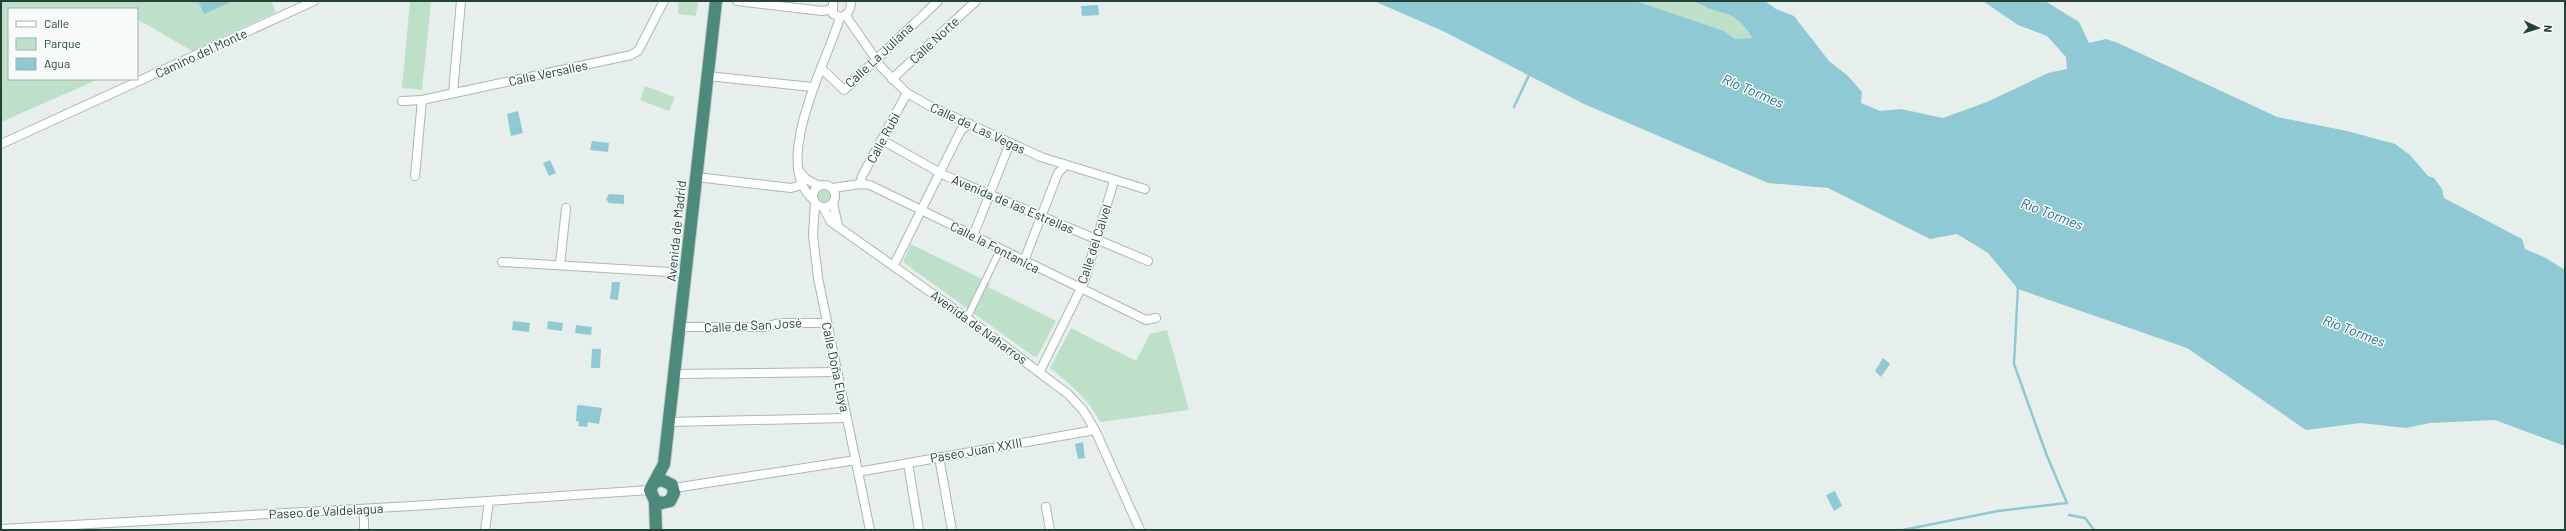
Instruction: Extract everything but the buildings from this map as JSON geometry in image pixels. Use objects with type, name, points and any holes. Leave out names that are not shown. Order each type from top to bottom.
[{"type":"highway","name":"Avenida de Madrid","points":[[656,494],[664,464],[716,1]]},
{"type":"highway","name":"Avenida de Madrid","points":[[664,464],[672,485]]},
{"type":"highway","points":[[656,494],[673,497],[672,485],[662,480],[656,494],[656,530]]},
{"type":"street","name":"Camino del Monte","points":[[1,144],[314,1]]},
{"type":"street","points":[[453,93],[462,1]]},
{"type":"street","name":"Calle Versalles","points":[[402,101],[422,100],[631,55],[638,51],[664,1]]},
{"type":"street","points":[[737,1],[822,11],[833,5]]},
{"type":"street","points":[[833,203],[822,207],[814,201],[802,184],[799,170],[801,126],[812,87],[843,16],[852,1]]},
{"type":"street","name":"Calle La Juliana","points":[[821,68],[844,90],[938,1]]},
{"type":"street","name":"Calle Norte","points":[[892,79],[976,1]]},
{"type":"street","name":"Calle de Las Vegas","points":[[833,5],[833,14],[843,16],[874,60],[892,79],[908,92],[970,124],[1041,157],[1114,181],[1145,189]]},
{"type":"street","points":[[708,76],[812,87]]},
{"type":"street","name":"Calle Rubí","points":[[860,184],[908,92]]},
{"type":"street","points":[[414,176],[422,100]]},
{"type":"street","points":[[894,265],[961,130],[970,124]]},
{"type":"street","name":"Avenida de las Estrellas","points":[[882,140],[940,171],[946,176],[1042,218],[1148,261]]},
{"type":"street","points":[[974,236],[1010,143]]},
{"type":"street","points":[[1024,262],[1058,173],[1066,165]]},
{"type":"street","points":[[799,170],[806,179],[819,186],[826,185],[833,188],[836,196],[833,203],[838,226]]},
{"type":"street","points":[[696,177],[791,188],[802,184]]},
{"type":"street","name":"Calle del Calvel","points":[[1040,372],[1080,289],[1114,181]]},
{"type":"street","name":"Calle la Fontanica","points":[[833,188],[860,184],[870,185],[1024,262],[1146,320],[1156,318]]},
{"type":"street","points":[[814,201],[813,192],[819,186]]},
{"type":"street","name":"Calle Doña Eloya","points":[[814,201],[813,235],[826,323],[870,530]]},
{"type":"street","name":"Avenida de Naharros","points":[[822,207],[828,218],[838,226],[967,318],[1040,372],[1072,398],[1083,410],[1095,430],[1140,530]]},
{"type":"street","points":[[560,265],[566,208]]},
{"type":"street","points":[[967,318],[1000,250]]},
{"type":"street","points":[[502,262],[686,273]]},
{"type":"street","name":"Calle de San José","points":[[680,327],[765,327],[779,323],[826,323]]},
{"type":"street","points":[[674,374],[836,372]]},
{"type":"street","points":[[669,422],[846,418]]},
{"type":"street","name":"Paseo Juan XXIII","points":[[858,472],[1095,430]]},
{"type":"street","points":[[939,457],[952,530]]},
{"type":"street","points":[[672,485],[856,460]]},
{"type":"street","points":[[908,462],[919,530]]},
{"type":"street","name":"Paseo de Valdelagua","points":[[1,529],[489,501],[656,494]]},
{"type":"street","points":[[485,530],[489,501]]},
{"type":"street","points":[[1046,507],[1050,530]]},
{"type":"street","points":[[364,509],[364,530]]},
{"type":"green space","points":[[1,1],[271,1],[276,12],[192,51],[138,20],[138,8],[8,8],[8,80],[97,80],[1,122]]},
{"type":"green space","points":[[410,1],[431,1],[422,90],[402,88]]},
{"type":"green space","points":[[679,1],[698,1],[696,16],[678,14]]},
{"type":"green space","points":[[1636,1],[1694,1],[1704,7],[1725,12],[1741,21],[1752,39],[1735,39],[1724,31]]},
{"type":"green space","points":[[645,86],[675,97],[669,111],[640,100]]},
{"type":"green space","points":[[824,190],[828,192],[830,196],[828,200],[824,202],[820,200],[818,196],[820,192]]},
{"type":"green space","points":[[911,244],[990,283],[988,287],[1056,321],[1037,357],[1033,356],[903,262]]},
{"type":"green space","points":[[1071,328],[1136,361],[1150,334],[1167,330],[1189,410],[1100,422],[1085,399],[1050,368]]},
{"type":"water","points":[[198,1],[229,1],[229,3],[204,14]]},
{"type":"water","name":"Río Tormes","points":[[1374,1],[1636,1],[1724,31],[1735,39],[1752,38],[1739,21],[1732,16],[1703,6],[1694,1],[1765,1],[1776,9],[1794,16],[1829,61],[1848,76],[1862,92],[1861,103],[1880,111],[1901,109],[1943,118],[1987,102],[2048,73],[2067,69],[2066,57],[2047,36],[2018,25],[1983,1],[2045,1],[2079,22],[2089,43],[2106,39],[2118,43],[2277,117],[2347,131],[2395,144],[2410,155],[2428,176],[2434,178],[2442,189],[2444,198],[2522,239],[2525,249],[2544,257],[2565,270],[2565,446],[2495,420],[2430,423],[2406,428],[2361,423],[2306,430],[2187,348],[2018,289],[1988,253],[1957,234],[1930,239],[1828,188],[1768,183],[1584,104],[1445,32]]},
{"type":"water","points":[[1098,5],[1099,15],[1082,16],[1081,6]]},
{"type":"water","points":[[518,111],[523,133],[511,136],[507,114]]},
{"type":"water","points":[[592,141],[609,143],[608,152],[590,150]]},
{"type":"water","points":[[550,160],[556,173],[549,176],[543,163]]},
{"type":"water","points":[[609,194],[624,195],[624,204],[609,203],[606,199]]},
{"type":"water","points":[[612,282],[620,282],[618,300],[610,299]]},
{"type":"water","points":[[513,321],[530,323],[529,332],[512,330]]},
{"type":"water","points":[[548,321],[563,323],[562,331],[547,329]]},
{"type":"water","points":[[576,325],[592,327],[591,335],[575,333]]},
{"type":"water","points":[[592,349],[601,349],[600,368],[591,368]]},
{"type":"water","points":[[1883,358],[1890,364],[1881,377],[1875,371]]},
{"type":"water","points":[[577,406],[602,408],[599,424],[588,422],[587,427],[578,426],[579,422],[576,421]]},
{"type":"water","points":[[1083,442],[1085,458],[1078,459],[1075,444]]},
{"type":"water","points":[[1835,491],[1842,506],[1834,511],[1826,495]]},
{"type":"waterway","points":[[1514,107],[1530,73]]},
{"type":"waterway","points":[[1903,530],[1998,511],[2067,503],[2047,456],[2014,364],[2018,286]]},
{"type":"waterway","points":[[2069,515],[2085,518],[2094,530]]}]
